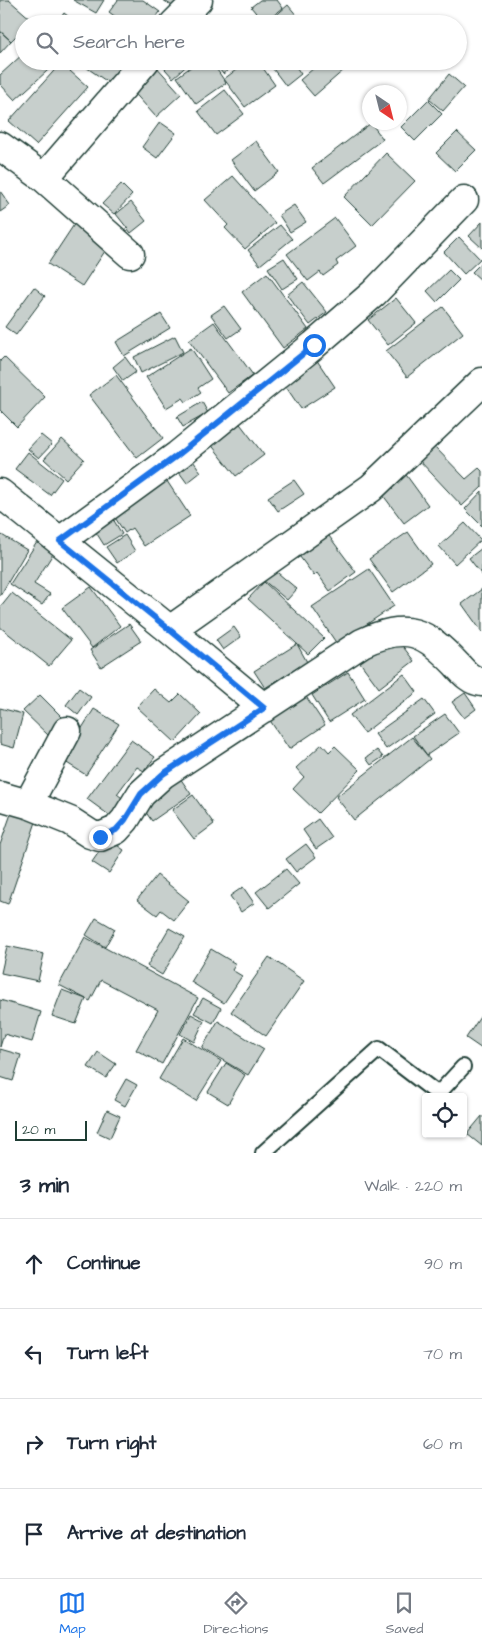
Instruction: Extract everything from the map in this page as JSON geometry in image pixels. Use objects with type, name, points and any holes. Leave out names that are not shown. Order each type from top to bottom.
[{"type":"street","points":[[183,15],[198,0]]},
{"type":"street","points":[[44,178],[137,70]]},
{"type":"street","points":[[0,146],[44,178],[130,254]]},
{"type":"street","points":[[60,541],[178,455],[314,345],[374,293],[464,200]]},
{"type":"street","points":[[170,630],[371,488],[482,382]]},
{"type":"street","points":[[0,493],[264,708]]},
{"type":"street","points":[[0,796],[28,804],[70,821],[90,834],[100,837],[108,835],[116,830],[125,820],[141,794],[163,774],[362,642],[382,633],[401,631],[422,636],[439,646],[467,676],[482,682]]},
{"type":"street","points":[[28,804],[67,731]]},
{"type":"lane","points":[[263,1153],[379,1049],[438,1094],[463,1067]]},
{"type":"building","points":[[0,0],[9,0],[26,15],[15,15],[15,37],[11,41],[0,31]]},
{"type":"building","points":[[73,0],[104,0],[96,13]]},
{"type":"building","points":[[118,0],[143,0],[160,12],[158,15],[113,15],[109,12]]},
{"type":"building","points":[[163,0],[183,0],[177,9]]},
{"type":"building","points":[[260,0],[277,0],[283,8],[274,15],[258,15],[251,7]]},
{"type":"building","points":[[288,5],[296,15],[276,15]]},
{"type":"building","points":[[0,31],[11,41],[0,53]]},
{"type":"building","points":[[15,61],[15,70],[48,70],[15,100],[0,84],[0,75]]},
{"type":"building","points":[[55,70],[69,70],[88,87],[36,145],[9,121]]},
{"type":"building","points":[[90,70],[122,70],[112,85]]},
{"type":"building","points":[[150,70],[159,70],[181,94],[156,117],[130,88]]},
{"type":"building","points":[[166,70],[182,70],[173,78]]},
{"type":"building","points":[[187,70],[217,70],[226,83],[196,104],[177,77]]},
{"type":"building","points":[[220,70],[228,70],[223,74]]},
{"type":"building","points":[[236,70],[264,70],[275,85],[245,107],[224,79]]},
{"type":"building","points":[[274,70],[298,70],[301,74],[286,86]]},
{"type":"building","points":[[312,70],[344,70],[314,96],[300,80]]},
{"type":"building","points":[[449,74],[464,87],[443,111],[429,99]]},
{"type":"building","points":[[225,90],[244,114],[216,135],[198,111]]},
{"type":"building","points":[[428,100],[442,114],[415,141],[404,130],[407,130],[407,121]]},
{"type":"building","points":[[160,122],[176,133],[157,158],[142,147]]},
{"type":"building","points":[[362,130],[376,130],[383,139],[324,183],[312,168]]},
{"type":"building","points":[[457,132],[476,150],[455,171],[436,153]]},
{"type":"building","points":[[256,141],[279,172],[254,191],[231,160]]},
{"type":"building","points":[[386,153],[415,181],[372,225],[344,197]]},
{"type":"building","points":[[233,176],[275,223],[245,249],[225,228],[228,225],[205,200]]},
{"type":"building","points":[[121,184],[132,195],[114,214],[102,204]]},
{"type":"building","points":[[0,191],[10,205],[0,212]]},
{"type":"building","points":[[131,202],[146,221],[131,233],[116,214]]},
{"type":"building","points":[[294,205],[306,222],[290,232],[279,215]]},
{"type":"building","points":[[79,217],[113,239],[82,286],[48,264]]},
{"type":"building","points":[[335,218],[356,246],[336,261],[338,265],[323,276],[320,272],[308,281],[287,254]]},
{"type":"building","points":[[482,222],[482,248],[469,236]]},
{"type":"building","points":[[280,225],[292,239],[260,265],[248,250]]},
{"type":"building","points":[[459,237],[480,259],[464,274],[444,252]]},
{"type":"building","points":[[284,258],[298,279],[282,289],[268,268]]},
{"type":"building","points":[[482,262],[482,281],[472,272]]},
{"type":"building","points":[[449,270],[459,280],[437,302],[427,291]]},
{"type":"building","points":[[267,273],[308,329],[283,348],[242,292]]},
{"type":"building","points":[[303,282],[327,312],[310,325],[287,295]]},
{"type":"building","points":[[34,287],[45,296],[16,335],[5,327]]},
{"type":"building","points":[[396,298],[416,323],[388,345],[368,320]]},
{"type":"building","points":[[224,306],[241,329],[228,338],[211,315]]},
{"type":"building","points":[[443,307],[463,333],[407,377],[386,351]]},
{"type":"building","points":[[161,314],[170,328],[124,356],[116,342]]},
{"type":"building","points":[[214,322],[253,375],[228,393],[189,340]]},
{"type":"building","points":[[175,336],[183,352],[141,373],[134,357]]},
{"type":"building","points":[[191,348],[211,379],[198,388],[201,392],[186,402],[183,398],[166,408],[146,377]]},
{"type":"building","points":[[4,357],[45,397],[17,427],[0,410],[0,361]]},
{"type":"building","points":[[125,357],[136,372],[123,381],[113,367]]},
{"type":"building","points":[[316,359],[335,387],[301,409],[282,381]]},
{"type":"building","points":[[116,375],[163,438],[137,458],[89,395]]},
{"type":"building","points":[[202,402],[208,413],[183,427],[177,417]]},
{"type":"building","points":[[234,416],[264,455],[236,476],[206,438]]},
{"type":"building","points":[[41,435],[52,444],[39,458],[28,449]]},
{"type":"building","points":[[62,439],[84,459],[66,479],[44,459]]},
{"type":"building","points":[[433,445],[466,479],[479,468],[482,471],[482,487],[462,506],[418,459]]},
{"type":"building","points":[[186,451],[201,472],[187,483],[171,461]]},
{"type":"building","points":[[28,452],[62,479],[50,495],[15,469]]},
{"type":"building","points":[[404,472],[428,505],[404,523],[379,490]]},
{"type":"building","points":[[163,475],[190,516],[144,546],[132,528],[125,533],[110,510]]},
{"type":"building","points":[[294,480],[304,494],[278,511],[268,497]]},
{"type":"building","points":[[482,491],[482,526],[465,509]]},
{"type":"building","points":[[110,514],[122,534],[104,545],[92,526]]},
{"type":"building","points":[[465,523],[481,540],[455,564],[439,546]]},
{"type":"building","points":[[326,532],[356,572],[330,591],[317,573],[314,576],[297,553]]},
{"type":"building","points":[[408,532],[431,564],[393,592],[369,559]]},
{"type":"building","points":[[0,534],[27,550],[0,596]]},
{"type":"building","points":[[125,535],[135,551],[117,563],[106,547]]},
{"type":"building","points":[[39,539],[56,549],[34,584],[50,594],[42,605],[10,584]]},
{"type":"building","points":[[482,548],[482,575],[469,558]]},
{"type":"building","points":[[272,568],[297,589],[287,600],[263,580]]},
{"type":"building","points":[[369,569],[394,606],[337,644],[312,607]]},
{"type":"building","points":[[264,582],[324,638],[308,654],[248,599]]},
{"type":"building","points":[[91,587],[120,626],[92,648],[62,608]]},
{"type":"building","points":[[482,589],[482,632],[462,604]]},
{"type":"building","points":[[12,593],[71,640],[49,666],[0,627],[0,608]]},
{"type":"building","points":[[129,624],[141,641],[101,667],[90,650]]},
{"type":"building","points":[[234,627],[241,637],[223,650],[216,640]]},
{"type":"building","points":[[394,635],[414,661],[379,688],[359,661]]},
{"type":"building","points":[[297,644],[307,662],[265,688],[254,671]]},
{"type":"building","points":[[348,672],[365,699],[329,722],[312,695]]},
{"type":"building","points":[[404,674],[417,692],[364,733],[350,715]]},
{"type":"building","points":[[79,688],[91,697],[78,715],[66,705]]},
{"type":"building","points":[[154,689],[171,703],[180,694],[201,714],[175,742],[137,707]]},
{"type":"building","points":[[465,693],[476,709],[464,718],[452,702]]},
{"type":"building","points":[[40,695],[65,720],[49,736],[23,711]]},
{"type":"building","points":[[305,695],[325,725],[289,749],[269,719]]},
{"type":"building","points":[[424,699],[435,714],[386,749],[375,734]]},
{"type":"building","points":[[0,708],[23,714],[14,748],[0,744]]},
{"type":"building","points":[[94,709],[119,724],[86,775],[62,760]]},
{"type":"building","points":[[445,714],[459,733],[427,755],[413,736]]},
{"type":"building","points":[[412,737],[430,759],[354,820],[336,797]]},
{"type":"building","points":[[131,740],[155,757],[144,771],[137,767],[117,794],[126,801],[113,818],[87,799]]},
{"type":"building","points":[[322,744],[329,752],[335,746],[360,770],[318,813],[293,789],[304,777],[296,768]]},
{"type":"building","points":[[377,750],[383,757],[371,765],[366,758]]},
{"type":"building","points":[[180,778],[191,794],[152,821],[140,804]]},
{"type":"building","points":[[193,795],[214,824],[194,839],[172,810]]},
{"type":"building","points":[[12,811],[37,819],[8,904],[0,901],[0,845]]},
{"type":"building","points":[[318,819],[332,838],[316,849],[303,830]]},
{"type":"building","points":[[108,839],[124,850],[109,873],[92,862]]},
{"type":"building","points":[[306,844],[316,857],[296,872],[286,859]]},
{"type":"building","points":[[286,869],[299,884],[269,908],[256,892]]},
{"type":"building","points":[[157,875],[189,901],[174,920],[161,910],[157,915],[137,900]]},
{"type":"building","points":[[243,887],[254,903],[241,912],[230,896]]},
{"type":"building","points":[[96,918],[115,929],[105,947],[86,935]]},
{"type":"building","points":[[169,928],[185,937],[162,975],[147,966]]},
{"type":"building","points":[[85,937],[198,998],[162,1064],[136,1050],[158,1010],[101,980],[90,1001],[59,985]]},
{"type":"building","points":[[7,946],[44,954],[38,981],[1,973]]},
{"type":"building","points":[[211,949],[236,964],[232,970],[242,976],[224,1003],[191,982]]},
{"type":"building","points":[[269,957],[304,981],[266,1036],[231,1012]]},
{"type":"building","points":[[62,990],[86,999],[76,1024],[52,1016]]},
{"type":"building","points":[[203,998],[221,1008],[213,1023],[194,1013]]},
{"type":"building","points":[[0,1000],[41,1012],[32,1042],[4,1034],[0,1047]]},
{"type":"building","points":[[191,1014],[204,1021],[194,1042],[180,1034]]},
{"type":"building","points":[[482,1014],[482,1049],[466,1038]]},
{"type":"building","points":[[218,1021],[264,1049],[248,1075],[202,1048]]},
{"type":"building","points":[[183,1038],[221,1061],[196,1101],[159,1079]]},
{"type":"building","points":[[0,1049],[21,1055],[13,1081],[0,1077]]},
{"type":"building","points":[[98,1052],[116,1064],[106,1078],[88,1067]]},
{"type":"building","points":[[226,1063],[245,1075],[228,1104],[208,1092]]},
{"type":"building","points":[[126,1079],[137,1085],[125,1106],[114,1100]]},
{"type":"building","points":[[107,1110],[120,1116],[110,1138],[97,1132]]},
{"type":"building","points":[[482,1116],[482,1146],[467,1134]]},
{"type":"route","points":[[100,837],[116,830],[125,820],[141,794],[163,774],[264,708],[60,541],[178,455],[314,345]]}]
